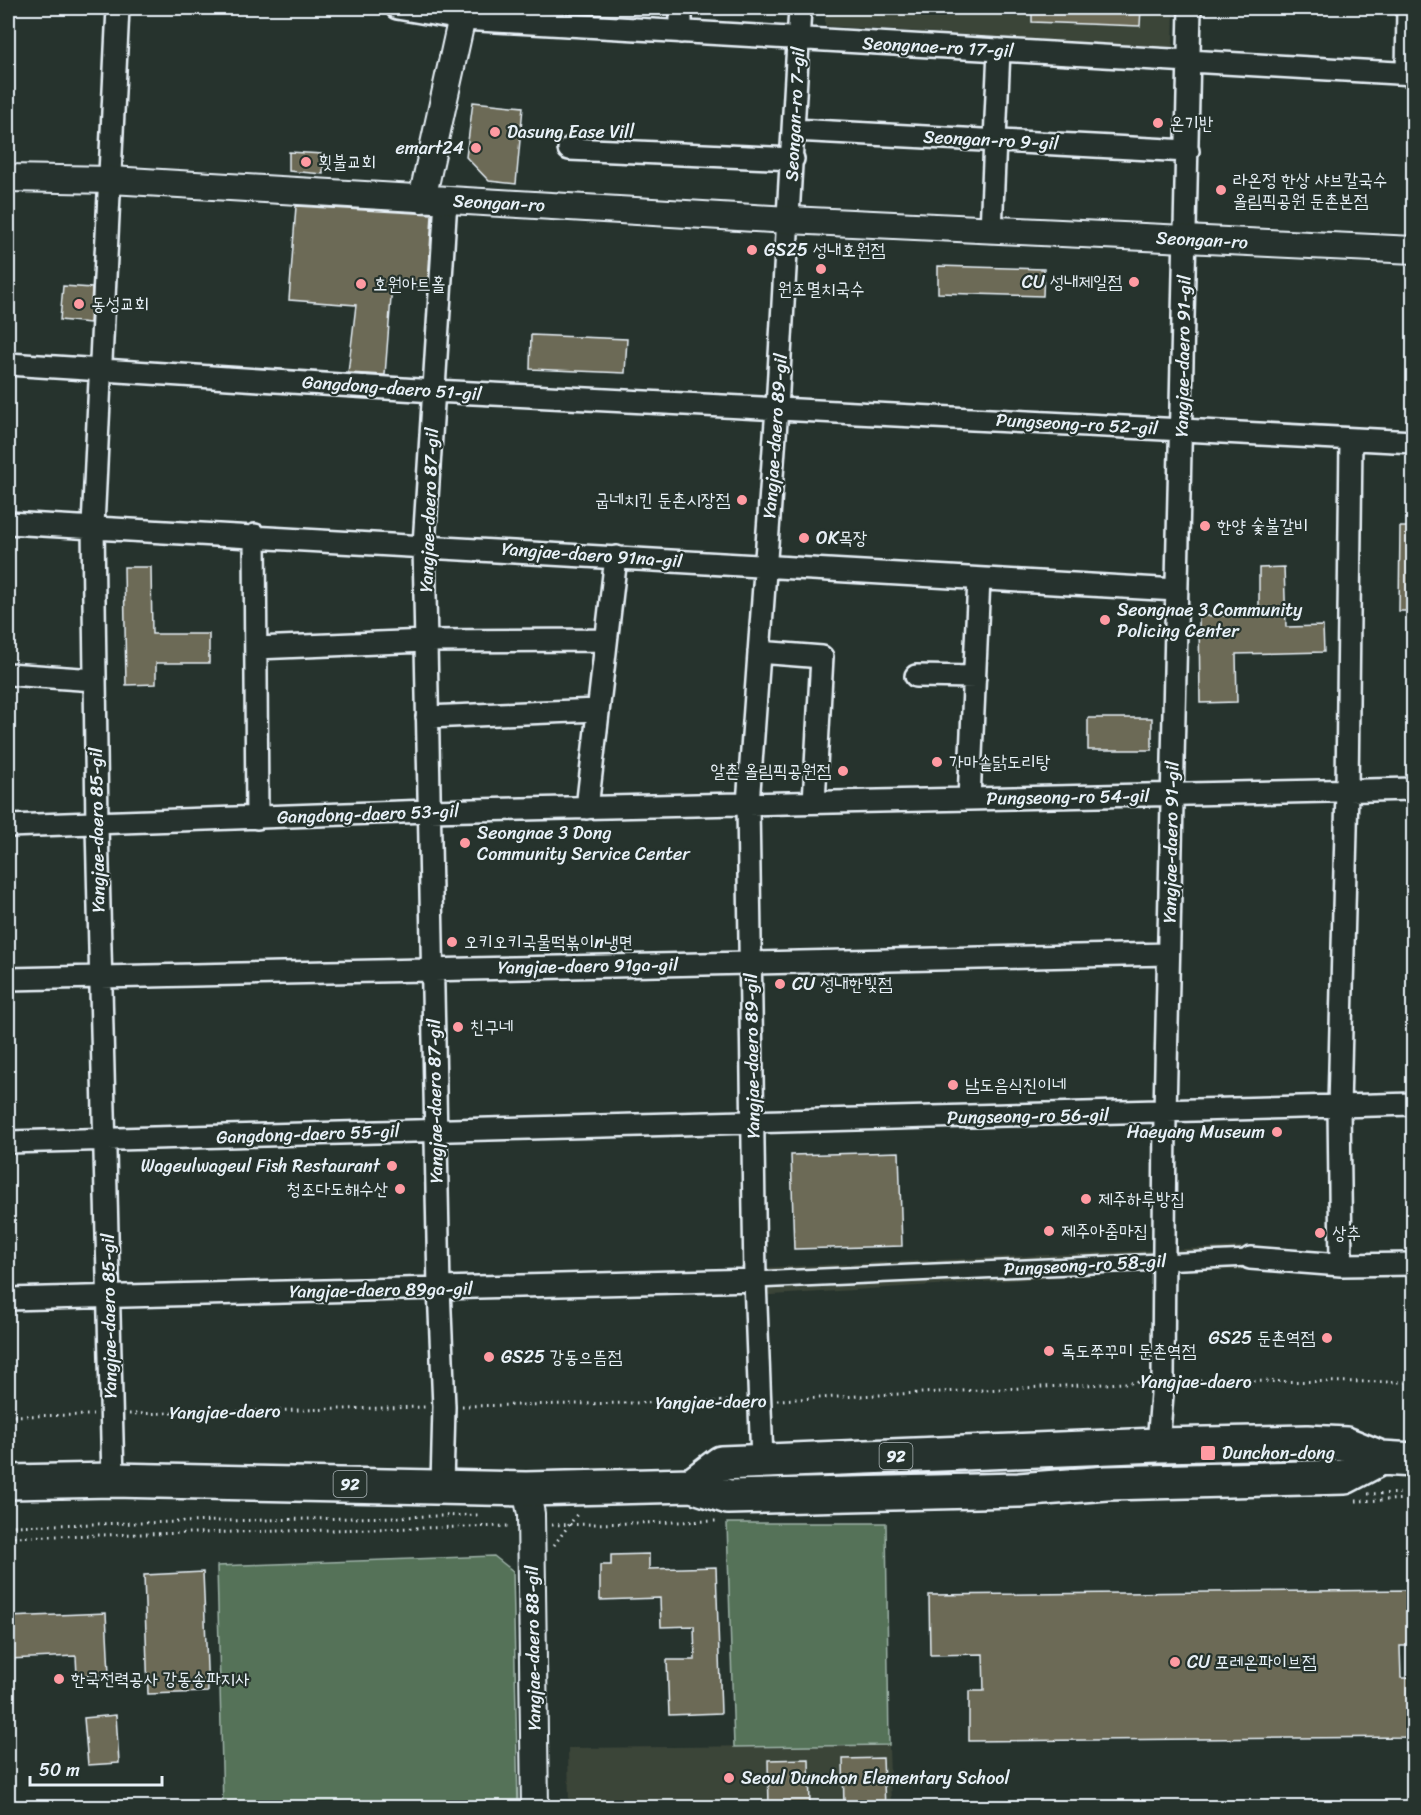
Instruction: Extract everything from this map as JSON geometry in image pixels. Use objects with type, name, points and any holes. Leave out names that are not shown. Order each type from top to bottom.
[{"type":"main road","name":"92","points":[[692,1485],[721,1463],[1158,1445],[1346,1444],[1381,1458],[1413,1460]]},
{"type":"main road","name":"92","points":[[8,1482],[113,1480],[442,1485],[526,1489],[692,1485],[728,1497],[1018,1490],[1107,1484],[1345,1477],[1381,1458]]},
{"type":"street","name":"Yangjae-daero 85-gil","points":[[113,1480],[100,976],[93,526],[118,8]]},
{"type":"street","name":"Seongnae-ro 17-gil","points":[[397,8],[681,32],[1410,74]]},
{"type":"street","points":[[681,8],[681,32]]},
{"type":"street","name":"Seongan-ro 7-gil","points":[[789,220],[800,8]]},
{"type":"street","points":[[1186,239],[1190,8]]},
{"type":"street","points":[[1408,8],[1410,74]]},
{"type":"street","points":[[434,199],[463,13]]},
{"type":"street","points":[[991,230],[999,50]]},
{"type":"street","name":"Seongan-ro 9-gil","points":[[794,130],[1188,151]]},
{"type":"street","points":[[569,149],[793,159]]},
{"type":"street","name":"Seongan-ro","points":[[8,178],[111,180],[789,220],[1413,250]]},
{"type":"street","name":"Yangjae-daero 87-gil","points":[[434,199],[434,391],[424,545],[439,1288],[444,1407],[442,1485]]},
{"type":"street","name":"Yangjae-daero 89-gil","points":[[762,1460],[755,1280],[748,804],[789,220]]},
{"type":"street","name":"Yangjae-daero 91-gil","points":[[1158,1445],[1162,1381],[1168,954],[1186,239]]},
{"type":"street","name":"Gangdong-daero 51-gil","points":[[8,364],[434,391],[777,408]]},
{"type":"street","name":"Pungseong-ro 52-gil","points":[[777,408],[1413,442]]},
{"type":"street","points":[[1341,1265],[1339,1107],[1347,790],[1351,439]]},
{"type":"street","name":"Yangjae-daero 91na-gil","points":[[8,523],[255,535],[1177,590]]},
{"type":"street","name":"Gangdong-daero 53-gil","points":[[255,535],[257,818]]},
{"type":"street","points":[[587,808],[616,557]]},
{"type":"street","name":"Pungseong-ro 54-gil","points":[[969,799],[979,579]]},
{"type":"street","points":[[256,648],[426,641],[606,640]]},
{"type":"street","points":[[759,652],[822,657],[814,802]]},
{"type":"street","points":[[8,674],[95,680]]},
{"type":"street","points":[[916,676],[975,677]]},
{"type":"street","points":[[427,717],[598,710]]},
{"type":"street","name":"Pungseong-ro 54-gil","points":[[748,804],[1413,789]]},
{"type":"street","name":"Gangdong-daero 53-gil","points":[[8,826],[97,825],[429,811],[748,804]]},
{"type":"street","name":"Yangjae-daero 91ga-gil","points":[[8,979],[1168,954]]},
{"type":"street","name":"Pungseong-ro 56-gil","points":[[753,1123],[1165,1113],[1413,1104]]},
{"type":"street","name":"Gangdong-daero 55-gil","points":[[8,1142],[105,1141],[436,1129],[753,1123]]},
{"type":"street","name":"Pungseong-ro 58-gil","points":[[755,1280],[1250,1258],[1341,1265],[1413,1264]]},
{"type":"street","name":"Yangjae-daero 89ga-gil","points":[[8,1299],[755,1280]]},
{"type":"street","name":"Yangjae-daero 88-gil","points":[[526,1489],[531,1526],[535,1808]]},
{"type":"path","name":"Yangjae-daero","points":[[8,1416],[760,1401],[1162,1381],[1413,1382]]},
{"type":"path","points":[[1354,1501],[1413,1499]]},
{"type":"path","points":[[554,1554],[554,1543],[578,1513]]},
{"type":"path","points":[[8,1537],[721,1521]]},
{"type":"shaded area","points":[[825,8],[1174,8],[1173,48],[825,26]]},
{"type":"shaded area","points":[[1251,1246],[1251,1270],[1162,1271],[756,1296],[755,1268]]},
{"type":"shaded area","name":"Seoul Dunchon Elementary School","points":[[889,1745],[891,1807],[569,1807],[568,1748]]},
{"type":"green space","points":[[727,1523],[886,1523],[889,1745],[734,1747]]},
{"type":"green space","points":[[494,1556],[513,1571],[518,1807],[223,1807],[217,1566]]},
{"type":"building","points":[[1032,8],[1141,8],[1140,26],[1032,22]]},
{"type":"building","name":"Dasung Ease Vill","points":[[473,102],[523,107],[516,184],[489,181],[466,157]]},
{"type":"building","name":"횟불교회","points":[[289,152],[323,154],[323,174],[289,171]]},
{"type":"building","name":"호원아트홀","points":[[296,206],[432,214],[428,287],[392,285],[385,375],[348,373],[356,305],[289,300]]},
{"type":"building","points":[[938,266],[1044,269],[1043,296],[938,293]]},
{"type":"building","name":"동성교회","points":[[63,286],[92,288],[90,323],[60,320]]},
{"type":"building","points":[[531,335],[627,339],[625,373],[530,369]]},
{"type":"building","points":[[1400,527],[1413,527],[1413,611],[1399,611]]},
{"type":"building","points":[[124,567],[151,567],[152,634],[209,634],[209,663],[156,663],[156,684],[126,685]]},
{"type":"building","points":[[1284,567],[1286,627],[1323,626],[1324,652],[1236,654],[1237,702],[1200,703],[1199,616],[1259,615],[1259,568]]},
{"type":"building","points":[[1088,718],[1152,718],[1152,750],[1088,750]]},
{"type":"building","points":[[899,1152],[902,1246],[794,1249],[791,1155]]},
{"type":"building","points":[[649,1554],[649,1569],[716,1567],[721,1713],[669,1715],[667,1660],[695,1660],[694,1626],[661,1627],[660,1598],[600,1600],[600,1565],[611,1565],[611,1555]]},
{"type":"building","points":[[203,1572],[208,1692],[148,1694],[144,1575]]},
{"type":"building","points":[[1410,1590],[1411,1646],[1400,1646],[1401,1678],[1413,1678],[1413,1737],[969,1741],[969,1691],[984,1691],[983,1654],[930,1655],[929,1595]]},
{"type":"building","points":[[106,1613],[109,1674],[77,1675],[76,1656],[8,1659],[8,1617]]},
{"type":"building","points":[[116,1715],[119,1763],[88,1765],[84,1718]]},
{"type":"building","points":[[883,1758],[885,1808],[844,1808],[843,1759]]},
{"type":"building","points":[[809,1759],[810,1808],[769,1808],[768,1760]]},
{"type":"place","name":"온기반","points":[[1158,123]]},
{"type":"place","name":"Dasung Ease Vill","points":[[495,132]]},
{"type":"place","name":"emart24","points":[[476,148]]},
{"type":"place","name":"횟불교회","points":[[306,162]]},
{"type":"place","name":"라온정 한상 샤브칼국수 올림픽공원 둔촌본점","points":[[1221,190]]},
{"type":"place","name":"GS25 성내호원점","points":[[752,250]]},
{"type":"place","name":"원조멸치국수","points":[[821,269]]},
{"type":"place","name":"CU 성내제일점","points":[[1134,282]]},
{"type":"place","name":"호원아트홀","points":[[361,284]]},
{"type":"place","name":"동성교회","points":[[79,304]]},
{"type":"place","name":"굽네치킨 둔촌시장점","points":[[742,500]]},
{"type":"place","name":"한양 숯불갈비","points":[[1205,526]]},
{"type":"place","name":"OK목장","points":[[804,538]]},
{"type":"place","name":"Seongnae 3 Community Policing Center","points":[[1105,620]]},
{"type":"place","name":"가마솥닭도리탕","points":[[937,762]]},
{"type":"place","name":"알촌 올림픽공원점","points":[[843,771]]},
{"type":"place","name":"Seongnae 3 Dong Community Service Center","points":[[465,843]]},
{"type":"place","name":"오키오키국물떡볶이n냉면","points":[[452,942]]},
{"type":"place","name":"CU 성내한빛점","points":[[780,984]]},
{"type":"place","name":"친구네","points":[[458,1027]]},
{"type":"place","name":"남도음식진이네","points":[[953,1085]]},
{"type":"place","name":"Haeyang Museum","points":[[1277,1132]]},
{"type":"place","name":"Wageulwageul Fish Restaurant","points":[[392,1166]]},
{"type":"place","name":"청조다도해수산","points":[[400,1189]]},
{"type":"place","name":"제주하루방집","points":[[1086,1199]]},
{"type":"place","name":"제주아줌마집","points":[[1049,1231]]},
{"type":"place","name":"상추","points":[[1320,1233]]},
{"type":"place","name":"GS25 둔촌역점","points":[[1327,1338]]},
{"type":"place","name":"독도쭈꾸미 둔촌역점","points":[[1049,1351]]},
{"type":"place","name":"GS25 강동으뜸점","points":[[489,1357]]},
{"type":"place","name":"Dunchon-dong","points":[[1208,1453]]},
{"type":"place","name":"CU 포레온파이브점","points":[[1175,1662]]},
{"type":"place","name":"한국전력공사 강동송파지사","points":[[59,1679]]},
{"type":"place","name":"Seoul Dunchon Elementary School","points":[[729,1778]]}]
